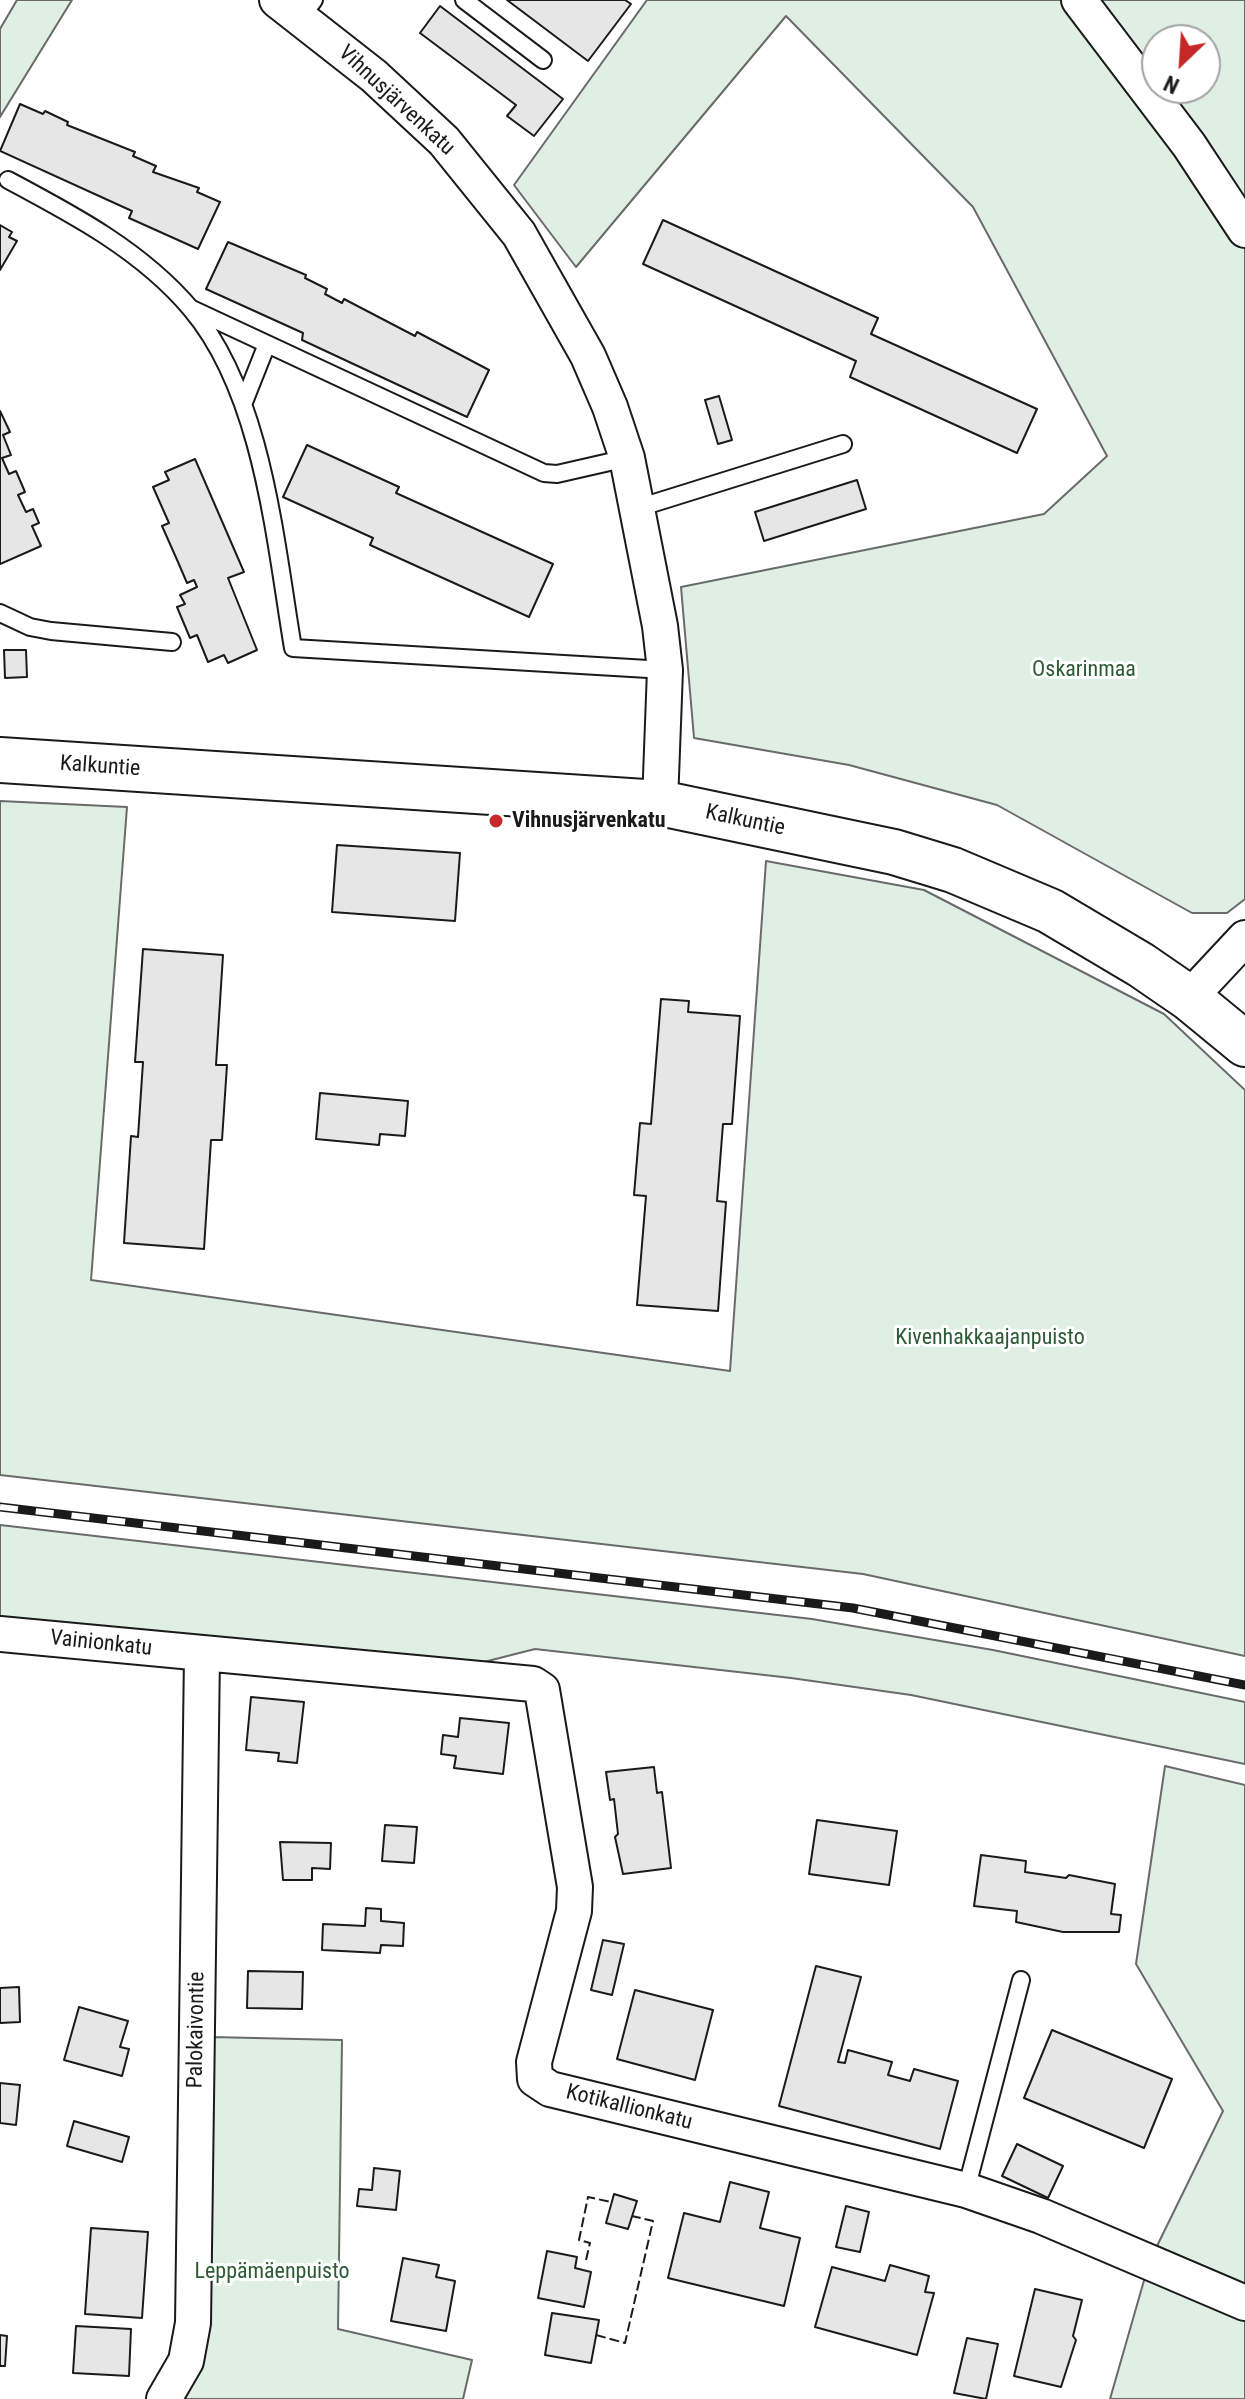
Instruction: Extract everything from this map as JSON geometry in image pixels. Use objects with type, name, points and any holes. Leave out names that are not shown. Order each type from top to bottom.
[{"type":"street","points":[[1079,0],[1189,145],[1245,230]]},
{"type":"street","name":"Vihnusjärvenkatu","points":[[297,6],[444,141],[519,234],[588,356],[627,458],[665,670],[660,803]]},
{"type":"street","name":"Kalkuntie","points":[[0,760],[660,803],[894,852],[953,870],[1050,911],[1189,998],[1245,1044]]},
{"type":"street","points":[[1189,998],[1245,938]]},
{"type":"street","name":"Vainionkatu","points":[[0,1634],[202,1655]]},
{"type":"street","name":"Kotikallionkatu","points":[[202,1655],[533,1684],[542,1690],[575,1887],[574,1911],[534,2062],[535,2079],[550,2089],[966,2190],[1041,2216],[1245,2303]]},
{"type":"street","name":"Palokaivontie","points":[[164,2399],[186,2361],[193,2323],[202,1655]]},
{"type":"lane","points":[[464,0],[543,60]]},
{"type":"lane","points":[[8,180],[78,217],[138,258],[191,309],[225,359],[244,402],[272,525],[293,648],[665,670]]},
{"type":"lane","points":[[191,309],[544,473],[627,458]]},
{"type":"lane","points":[[244,402],[267,344]]},
{"type":"lane","points":[[638,508],[843,444]]},
{"type":"lane","points":[[0,613],[30,627],[51,631],[172,642]]},
{"type":"lane","points":[[966,2190],[1021,1980]]},
{"type":"green space","points":[[17,0],[72,0],[0,117],[0,29]]},
{"type":"green space","name":"Oskarinmaa","points":[[647,0],[1245,0],[1245,899],[1227,913],[1192,913],[997,805],[849,765],[694,738],[681,587],[1044,514],[1107,456],[973,207],[786,16],[576,267],[514,185]]},
{"type":"green space","name":"Kivenhakkaajanpuisto","points":[[0,801],[127,807],[91,1280],[730,1371],[766,861],[924,890],[1164,1014],[1245,1090],[1245,1656],[863,1574],[0,1475]]},
{"type":"green space","points":[[0,1525],[812,1619],[993,1650],[1245,1702],[1245,1764],[911,1695],[535,1649],[476,1664],[0,1624]]},
{"type":"green space","points":[[1165,1766],[1245,1785],[1245,2284],[1157,2246],[1223,2111],[1136,1964]]},
{"type":"green space","name":"Leppämäenpuisto","points":[[211,2037],[342,2040],[338,2329],[472,2360],[463,2399],[180,2399]]},
{"type":"green space","points":[[1145,2277],[1245,2321],[1245,2399],[1110,2399]]},
{"type":"building","points":[[507,0],[625,0],[631,4],[588,61]]},
{"type":"building","points":[[440,6],[563,99],[534,136],[507,116],[516,105],[420,33]]},
{"type":"building","points":[[20,104],[43,114],[45,111],[68,122],[67,125],[135,152],[133,156],[156,166],[153,172],[199,188],[197,192],[220,202],[198,249],[129,218],[132,211],[0,151]]},
{"type":"building","points":[[663,220],[878,318],[871,334],[1037,409],[1017,453],[850,377],[856,361],[643,264]]},
{"type":"building","points":[[0,225],[12,232],[9,237],[17,241],[0,270]]},
{"type":"building","points":[[228,242],[306,275],[305,278],[327,289],[325,294],[342,303],[344,299],[415,336],[417,332],[489,370],[467,417],[302,340],[303,333],[206,289]]},
{"type":"building","points":[[719,396],[732,440],[718,444],[705,400]]},
{"type":"building","points":[[0,411],[10,432],[3,435],[11,455],[2,458],[9,474],[16,471],[25,492],[18,495],[26,512],[33,509],[39,523],[32,526],[41,546],[0,564]]},
{"type":"building","points":[[307,445],[399,487],[396,493],[553,564],[529,617],[370,545],[373,538],[283,497]]},
{"type":"building","points":[[195,459],[244,572],[228,578],[257,650],[228,663],[224,655],[208,662],[197,635],[190,638],[177,607],[185,604],[180,595],[197,587],[194,580],[187,583],[162,526],[169,523],[153,487],[169,480],[165,472]]},
{"type":"building","points":[[857,480],[866,509],[764,541],[755,512]]},
{"type":"building","points":[[4,650],[26,650],[27,677],[5,678]]},
{"type":"building","points":[[337,845],[460,853],[455,921],[332,912]]},
{"type":"building","points":[[143,949],[223,955],[216,1065],[227,1065],[222,1140],[211,1140],[204,1249],[124,1243],[131,1136],[138,1137],[143,1062],[135,1062]]},
{"type":"building","points":[[661,999],[689,1001],[688,1012],[740,1016],[732,1124],[723,1124],[717,1201],[726,1202],[718,1311],[637,1305],[646,1196],[634,1195],[640,1123],[651,1124]]},
{"type":"building","points":[[320,1093],[408,1101],[405,1136],[380,1134],[379,1145],[316,1139]]},
{"type":"building","points":[[251,1697],[304,1702],[297,1763],[278,1761],[279,1753],[246,1750]]},
{"type":"building","points":[[460,1718],[509,1723],[503,1774],[454,1768],[456,1756],[441,1754],[443,1735],[458,1737]]},
{"type":"building","points":[[654,1767],[657,1793],[662,1792],[671,1868],[623,1874],[615,1837],[618,1834],[614,1799],[610,1800],[606,1772]]},
{"type":"building","points":[[817,1820],[897,1831],[889,1885],[809,1874]]},
{"type":"building","points":[[385,1825],[417,1827],[414,1863],[382,1861]]},
{"type":"building","points":[[280,1842],[331,1843],[330,1869],[312,1868],[312,1880],[283,1880]]},
{"type":"building","points":[[981,1855],[1026,1861],[1025,1872],[1066,1878],[1069,1875],[1115,1884],[1111,1914],[1121,1915],[1119,1932],[1063,1932],[1016,1922],[1017,1911],[974,1906]]},
{"type":"building","points":[[366,1908],[381,1909],[381,1921],[404,1923],[403,1946],[381,1945],[380,1953],[322,1950],[323,1924],[365,1926]]},
{"type":"building","points":[[603,1940],[624,1944],[612,1995],[591,1990]]},
{"type":"building","points":[[816,1966],[861,1977],[838,2062],[845,2063],[848,2050],[892,2062],[888,2075],[910,2081],[914,2069],[958,2081],[940,2149],[779,2106]]},
{"type":"building","points":[[248,1971],[303,1972],[302,2009],[247,2008]]},
{"type":"building","points":[[19,1987],[20,2022],[0,2023],[0,1988]]},
{"type":"building","points":[[635,1990],[713,2010],[695,2080],[617,2059]]},
{"type":"building","points":[[79,2007],[128,2021],[120,2047],[129,2049],[122,2076],[64,2060]]},
{"type":"building","points":[[1052,2030],[1172,2079],[1144,2148],[1024,2098]]},
{"type":"building","points":[[0,2083],[20,2085],[16,2125],[0,2123]]},
{"type":"building","points":[[74,2121],[129,2137],[122,2162],[67,2146]]},
{"type":"building","points":[[1017,2144],[1063,2166],[1048,2198],[1002,2176]]},
{"type":"building","points":[[374,2168],[400,2171],[396,2210],[357,2206],[359,2189],[372,2190]]},
{"type":"building","points":[[730,2182],[769,2192],[760,2228],[800,2238],[784,2306],[668,2278],[684,2213],[720,2222]]},
{"type":"building","points":[[614,2194],[637,2201],[628,2229],[606,2223]]},
{"type":"building","points":[[846,2206],[869,2212],[860,2252],[836,2247]]},
{"type":"building","points":[[91,2228],[148,2232],[142,2318],[85,2314]]},
{"type":"building","points":[[547,2251],[577,2257],[575,2268],[591,2272],[584,2307],[538,2298]]},
{"type":"building","points":[[403,2258],[439,2265],[436,2277],[455,2281],[446,2331],[391,2321]]},
{"type":"building","points":[[890,2265],[929,2276],[925,2292],[934,2293],[917,2355],[815,2327],[832,2267],[885,2281]]},
{"type":"building","points":[[1035,2289],[1082,2300],[1073,2336],[1076,2340],[1061,2387],[1014,2376]]},
{"type":"building","points":[[552,2313],[599,2320],[591,2363],[545,2355]]},
{"type":"building","points":[[76,2326],[131,2329],[129,2376],[73,2373]]},
{"type":"building","points":[[0,2335],[7,2336],[5,2366],[0,2366]]},
{"type":"building","points":[[967,2338],[998,2344],[986,2399],[954,2393]]},
{"type":"railway","points":[[0,1507],[853,1608],[1245,1685]]},
{"type":"fence","points":[[586,2260],[590,2243],[579,2240],[588,2197],[611,2202]]},
{"type":"fence","points":[[596,2335],[625,2343],[653,2221],[632,2216]]},
{"type":"place","name":"Vihnusjärvenkatu","points":[[496,821]]}]
